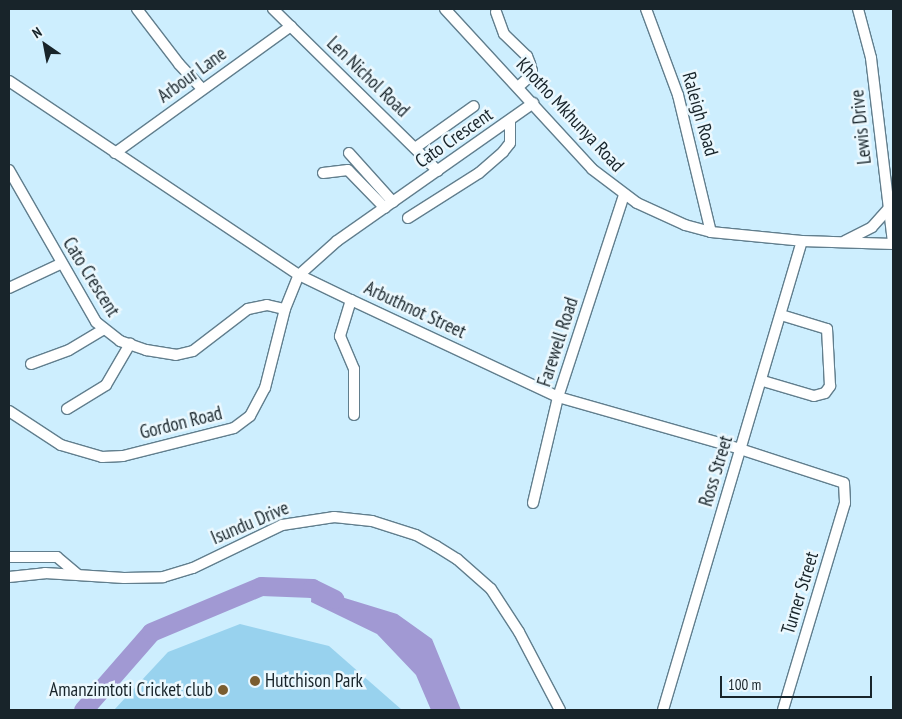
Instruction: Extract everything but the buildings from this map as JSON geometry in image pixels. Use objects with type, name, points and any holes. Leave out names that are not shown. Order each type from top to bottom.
[{"type":"street","points":[[137,9],[179,64],[202,89]]},
{"type":"street","name":"Len Nichol Road","points":[[273,9],[438,171]]},
{"type":"street","name":"Khotho Mkhunya Road","points":[[445,9],[592,168],[624,195],[659,214],[711,232],[802,241],[893,243]]},
{"type":"street","name":"Raleigh Road","points":[[646,9],[678,95],[711,232]]},
{"type":"street","name":"Lewis Drive","points":[[858,9],[871,58],[893,243]]},
{"type":"street","points":[[496,12],[504,34],[526,56],[530,64],[532,71],[528,78],[518,86]]},
{"type":"street","name":"Arbour Lane","points":[[115,153],[291,26]]},
{"type":"street","name":"Arbuthnot Street","points":[[9,81],[299,275],[558,398],[740,449],[832,478],[846,486]]},
{"type":"street","name":"Cato Crescent","points":[[299,275],[338,241],[534,104]]},
{"type":"street","points":[[415,148],[474,106]]},
{"type":"street","points":[[408,218],[479,173],[503,152],[510,143],[510,120]]},
{"type":"street","points":[[348,153],[389,205]]},
{"type":"street","name":"Cato Crescent","points":[[9,170],[60,264],[102,330],[130,344],[176,355],[193,351],[248,309],[267,305],[285,309]]},
{"type":"street","points":[[324,173],[348,170],[389,205]]},
{"type":"street","name":"Farewell Road","points":[[533,503],[558,398],[624,195]]},
{"type":"street","points":[[842,242],[872,227],[888,208]]},
{"type":"street","name":"Ross Street","points":[[663,710],[802,241]]},
{"type":"street","points":[[9,288],[60,264]]},
{"type":"street","name":"Gordon Road","points":[[9,411],[61,445],[102,457],[218,434],[242,423],[259,402],[265,388],[285,309],[299,275]]},
{"type":"street","points":[[351,300],[340,336],[354,369],[354,415]]},
{"type":"street","points":[[762,381],[814,396],[825,393],[830,386],[827,330],[781,315]]},
{"type":"street","points":[[31,364],[69,350],[102,330]]},
{"type":"street","points":[[67,409],[106,385],[130,344]]},
{"type":"street","name":"Turner Street","points":[[782,710],[845,503],[846,486]]},
{"type":"street","name":"Isundu Drive","points":[[9,576],[77,574],[124,578],[163,577],[193,568],[282,524],[312,518],[353,519],[395,527],[457,559],[491,589],[519,632],[560,710]]},
{"type":"street","points":[[9,557],[57,557],[77,574]]},
{"type":"shaded area","points":[[312,588],[397,614],[432,639],[461,710],[431,710],[416,675],[377,634],[311,602]]},
{"type":"shaded area","name":"Hutchison Park","points":[[240,624],[329,646],[402,710],[114,710],[168,652]]},
{"type":"waterway","points":[[83,710],[151,632],[261,586],[312,588],[335,599]]},
{"type":"place","name":"Hutchison Park","points":[[255,681]]},
{"type":"place","name":"Amanzimtoti Cricket club","points":[[223,690]]}]
